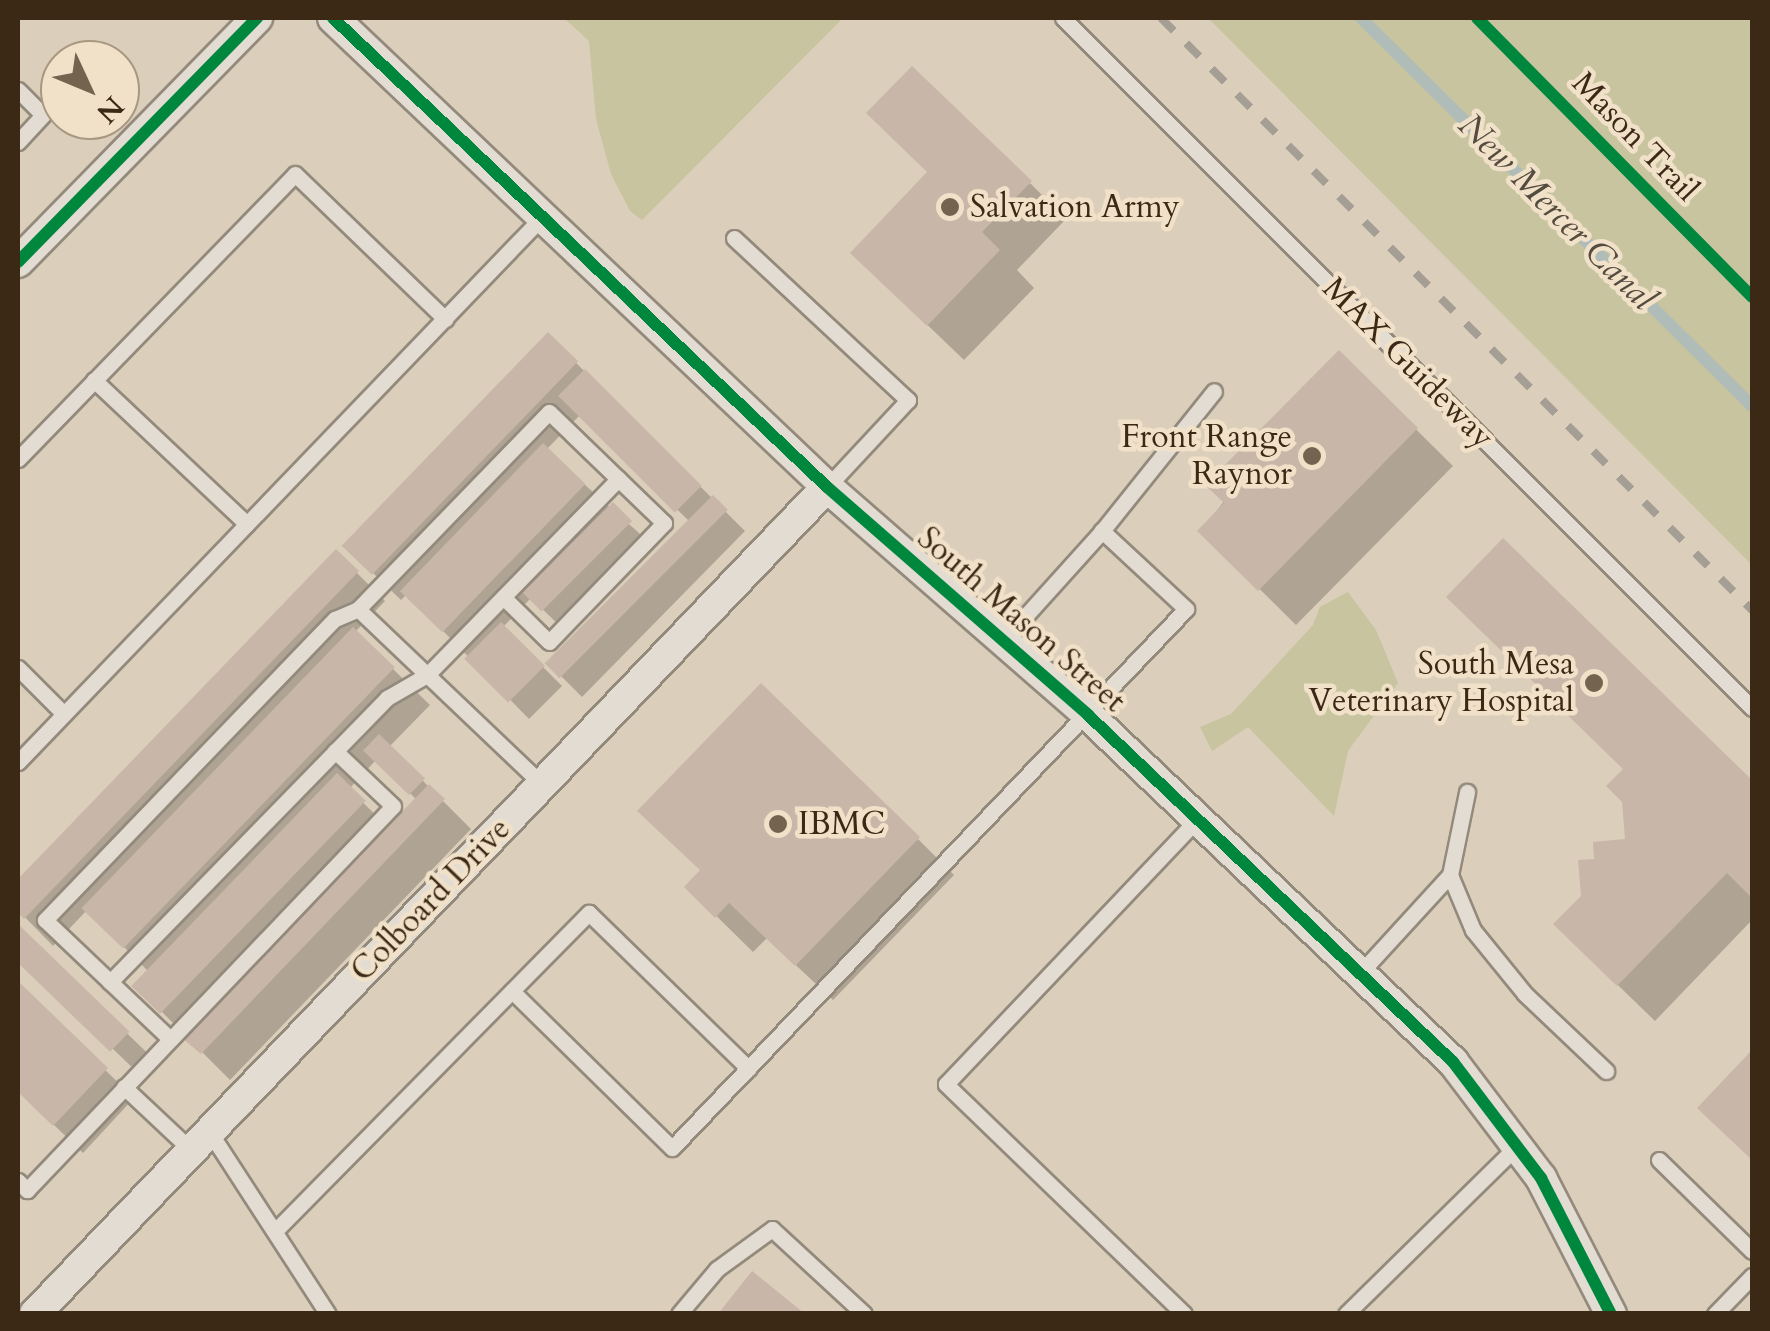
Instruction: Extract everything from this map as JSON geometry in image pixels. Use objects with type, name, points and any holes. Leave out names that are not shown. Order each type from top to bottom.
[{"type":"street","points":[[18,262],[256,18]]},
{"type":"street","name":"South Mason Street","points":[[333,18],[827,487],[1088,715],[1454,1062],[1518,1146],[1611,1314]]},
{"type":"street","name":"Colboard Drive","points":[[35,1314],[827,487]]},
{"type":"lane","name":"MAX Guideway","points":[[1063,18],[1752,708]]},
{"type":"lane","points":[[18,90],[44,116],[18,142]]},
{"type":"lane","points":[[18,459],[296,174],[444,319]]},
{"type":"lane","points":[[18,762],[543,216]]},
{"type":"lane","points":[[734,238],[908,400],[827,487]]},
{"type":"lane","points":[[94,380],[247,524]]},
{"type":"lane","points":[[1002,640],[1102,531],[1214,391]]},
{"type":"lane","points":[[169,1038],[45,920],[335,619],[358,609],[549,412],[664,523],[549,642],[503,597]]},
{"type":"lane","points":[[110,982],[387,698],[427,675],[618,479]]},
{"type":"lane","points":[[512,991],[672,1148],[1186,609],[1102,531]]},
{"type":"lane","points":[[358,609],[542,784]]},
{"type":"lane","points":[[18,668],[64,714]]},
{"type":"lane","points":[[18,1181],[27,1190],[394,806],[335,752]]},
{"type":"lane","points":[[1360,972],[1450,874],[1468,792]]},
{"type":"lane","points":[[1184,1314],[946,1084],[1199,817]]},
{"type":"lane","points":[[1450,874],[1473,930],[1525,994],[1606,1071]]},
{"type":"lane","points":[[275,1230],[589,913],[749,1069]]},
{"type":"lane","points":[[124,1087],[200,1140],[275,1230],[328,1314]]},
{"type":"lane","points":[[1346,1314],[1518,1146]]},
{"type":"lane","points":[[1659,1160],[1752,1251]]},
{"type":"lane","points":[[679,1314],[717,1269],[772,1230],[864,1314]]},
{"type":"lane","points":[[1715,1314],[1752,1276]]},
{"type":"shaded area","points":[[564,18],[843,18],[642,220],[630,211],[611,174],[596,119],[589,41]]},
{"type":"shaded area","points":[[1208,18],[1752,18],[1752,565]]},
{"type":"shaded area","points":[[1348,592],[1376,630],[1398,683],[1348,751],[1334,816],[1248,727],[1212,751],[1200,727],[1231,714],[1313,625],[1320,607]]},
{"type":"building","name":"Salvation Army","points":[[912,66],[1032,181],[982,232],[1000,250],[927,326],[850,253],[927,172],[866,113]]},
{"type":"building","points":[[548,332],[578,361],[372,575],[342,546]]},
{"type":"building","name":"Front Range Raynor","points":[[1339,350],[1418,428],[1258,591],[1197,531],[1224,503],[1205,485]]},
{"type":"building","points":[[585,369],[702,486],[675,513],[558,396]]},
{"type":"building","points":[[543,443],[585,484],[442,632],[400,591]]},
{"type":"building","points":[[713,495],[728,510],[560,678],[545,663]]},
{"type":"building","points":[[613,502],[632,521],[542,612],[522,593]]},
{"type":"building","name":"South Mesa Veterinary Hospital","points":[[1503,538],[1752,780],[1752,898],[1727,873],[1617,986],[1553,924],[1581,896],[1578,860],[1594,859],[1593,842],[1625,839],[1622,802],[1606,786],[1623,769],[1446,597]]},
{"type":"building","points":[[336,549],[359,571],[24,919],[18,913],[18,879]]},
{"type":"building","points":[[501,622],[545,666],[508,703],[464,659]]},
{"type":"building","points":[[353,627],[395,667],[123,949],[81,908]]},
{"type":"building","name":"IBMC","points":[[761,683],[920,837],[795,966],[729,903],[715,918],[684,887],[700,870],[637,811]]},
{"type":"building","points":[[379,734],[425,778],[409,795],[363,751]]},
{"type":"building","points":[[337,773],[366,801],[160,1014],[131,986]]},
{"type":"building","points":[[429,784],[445,799],[201,1054],[181,1037]]},
{"type":"building","points":[[18,924],[129,1032],[110,1052],[18,963]]},
{"type":"building","points":[[18,981],[108,1068],[53,1126],[18,1092]]},
{"type":"building","points":[[1752,1050],[1752,1160],[1697,1108]]},
{"type":"building","points":[[752,1271],[805,1314],[718,1314]]},
{"type":"waterway","name":"New Mercer Canal","points":[[1361,18],[1752,406]]},
{"type":"railway","points":[[1161,18],[1752,610]]},
{"type":"cycle path","points":[[18,262],[257,18]]},
{"type":"cycle path","points":[[333,18],[827,487],[1088,715],[1453,1062],[1541,1178],[1611,1314]]},
{"type":"cycle path","name":"Mason Trail","points":[[1477,18],[1752,297]]},
{"type":"place","name":"Salvation Army","points":[[950,207]]},
{"type":"place","name":"Front Range Raynor","points":[[1312,456]]},
{"type":"place","name":"South Mesa Veterinary Hospital","points":[[1594,683]]},
{"type":"place","name":"IBMC","points":[[778,824]]}]
